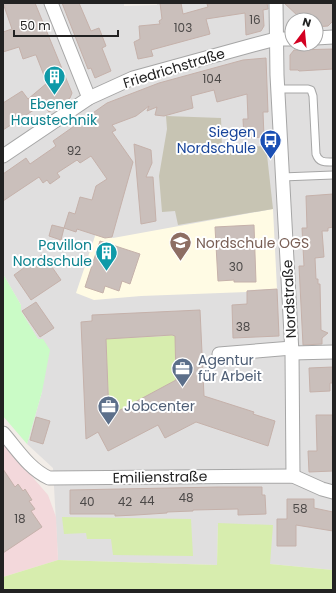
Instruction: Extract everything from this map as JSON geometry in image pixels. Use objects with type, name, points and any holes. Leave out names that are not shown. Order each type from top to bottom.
[{"type":"street","points":[[51,3],[89,98]]},
{"type":"street","name":"Nordstraße","points":[[276,3],[276,39],[282,177],[292,351],[293,476]]},
{"type":"street","name":"Friedrichstraße","points":[[3,156],[89,98],[133,78],[191,61],[276,39],[284,38]]},
{"type":"street","points":[[219,354],[292,351],[333,352]]},
{"type":"street","name":"Emilienstraße","points":[[3,433],[32,468],[39,474],[49,478],[293,476],[322,489],[333,492]]},
{"type":"lane","points":[[278,89],[311,90],[313,96],[316,154],[318,159],[321,161],[333,162]]},
{"type":"lane","points":[[282,177],[333,175]]},
{"type":"shaded area","points":[[3,3],[124,3],[124,6],[157,5],[157,3],[333,3],[333,570],[270,564],[218,523],[217,565],[58,560],[53,468],[27,444],[42,392],[38,339],[21,311],[21,305],[3,274]]},
{"type":"shaded area","points":[[166,116],[221,118],[222,148],[266,146],[273,209],[178,225],[175,211],[162,212],[159,176],[167,129]]},
{"type":"shaded area","name":"Nordschule OGS","points":[[273,209],[277,289],[94,300],[76,293],[96,233],[113,238]]},
{"type":"shaded area","points":[[3,443],[48,495],[56,517],[58,560],[3,577]]},
{"type":"green space","points":[[3,274],[21,305],[21,311],[38,339],[43,339],[50,350],[42,392],[27,444],[3,416]]},
{"type":"green space","points":[[172,325],[172,336],[175,336],[176,380],[105,419],[100,408],[109,403],[106,339],[167,336]]},
{"type":"green space","points":[[62,517],[191,519],[193,556],[113,555],[111,539],[87,539],[86,533],[64,534]]},
{"type":"green space","points":[[218,523],[273,525],[270,564],[333,570],[333,590],[3,590],[3,577],[58,560],[217,565]]},
{"type":"building","points":[[3,3],[35,3],[72,93],[70,98],[49,112],[43,104],[3,130],[3,103],[22,91],[28,99],[47,83],[36,55],[23,59],[19,47],[3,52],[3,32],[12,29]]},
{"type":"building","points":[[62,3],[79,3],[91,31],[99,28],[106,46],[102,48],[111,71],[95,78],[91,68],[88,69]]},
{"type":"building","points":[[160,3],[181,3],[183,14],[208,7],[207,4],[214,3],[267,3],[268,9],[263,10],[264,26],[261,31],[246,35],[245,13],[206,19],[210,34],[151,50],[153,56],[138,59],[134,42],[140,39],[139,26],[160,24],[159,21],[162,19]]},
{"type":"building","points":[[284,3],[333,3],[333,21],[328,26],[324,26],[324,12],[294,12]]},
{"type":"building","points":[[324,49],[333,49],[333,69],[299,71],[290,70],[290,55],[292,52],[324,52]]},
{"type":"building","points":[[266,58],[268,112],[263,112],[264,137],[244,138],[243,119],[248,119],[247,94],[217,102],[214,90],[191,96],[193,108],[164,116],[155,115],[157,107],[147,111],[149,106],[136,116],[112,125],[116,130],[112,132],[133,162],[112,237],[105,238],[77,229],[76,232],[64,228],[69,212],[75,214],[80,197],[92,200],[96,186],[107,179],[91,156],[80,163],[77,160],[57,173],[60,177],[50,184],[47,180],[43,183],[39,177],[3,201],[3,174],[26,158],[30,164],[56,146],[53,141],[107,103],[159,83],[243,60]]},
{"type":"building","points":[[134,144],[151,150],[152,163],[146,177],[153,177],[156,221],[141,224]]},
{"type":"building","points":[[333,194],[333,227],[328,228],[328,231],[322,231],[324,257],[315,258],[316,279],[318,279],[318,284],[320,284],[321,330],[328,333],[322,338],[322,344],[303,345],[299,266],[304,266],[302,228],[307,228],[306,196]]},
{"type":"building","points":[[52,225],[64,228],[61,240],[49,236]]},
{"type":"building","points":[[254,225],[256,282],[234,282],[234,280],[218,281],[215,227]]},
{"type":"building","name":"Pavillon Nordschule","points":[[100,241],[140,254],[130,284],[122,281],[119,291],[105,286],[103,293],[85,287]]},
{"type":"building","points":[[43,254],[61,280],[31,300],[14,275]]},
{"type":"building","points":[[277,289],[279,336],[233,338],[232,305],[247,304],[247,291]]},
{"type":"building","points":[[36,302],[54,328],[40,337],[22,311]]},
{"type":"building","name":"Agentur für Arbeit","points":[[200,310],[204,396],[254,412],[253,414],[275,421],[268,446],[196,422],[165,438],[158,425],[108,451],[98,432],[86,439],[81,322],[92,321],[92,315]],"holes":[[[175,336],[176,380],[109,416],[106,339]]]},
{"type":"building","points":[[333,367],[333,383],[330,383],[330,391],[310,392],[309,368]]},
{"type":"building","points":[[316,415],[333,415],[333,471],[309,472],[308,451],[317,451]]},
{"type":"building","points":[[36,417],[50,421],[43,444],[30,440]]},
{"type":"building","points":[[3,469],[15,487],[18,484],[23,491],[25,489],[32,500],[29,501],[35,509],[31,511],[42,527],[3,553]]},
{"type":"building","points":[[262,487],[262,495],[265,495],[266,514],[238,515],[238,509],[193,510],[115,516],[115,514],[70,514],[70,490]]},
{"type":"building","points":[[287,499],[314,499],[314,508],[333,512],[333,531],[296,525],[296,546],[277,546],[277,519],[287,519]]},
{"type":"place","name":"Ebener Haustechnik","points":[[54,96]]},
{"type":"place","name":"Siegen Nordschule","points":[[271,160]]},
{"type":"place","name":"Nordschule OGS","points":[[181,262]]},
{"type":"place","name":"Pavillon Nordschule","points":[[107,272]]},
{"type":"place","name":"Agentur für Arbeit","points":[[183,388]]},
{"type":"place","name":"Jobcenter","points":[[108,426]]}]
